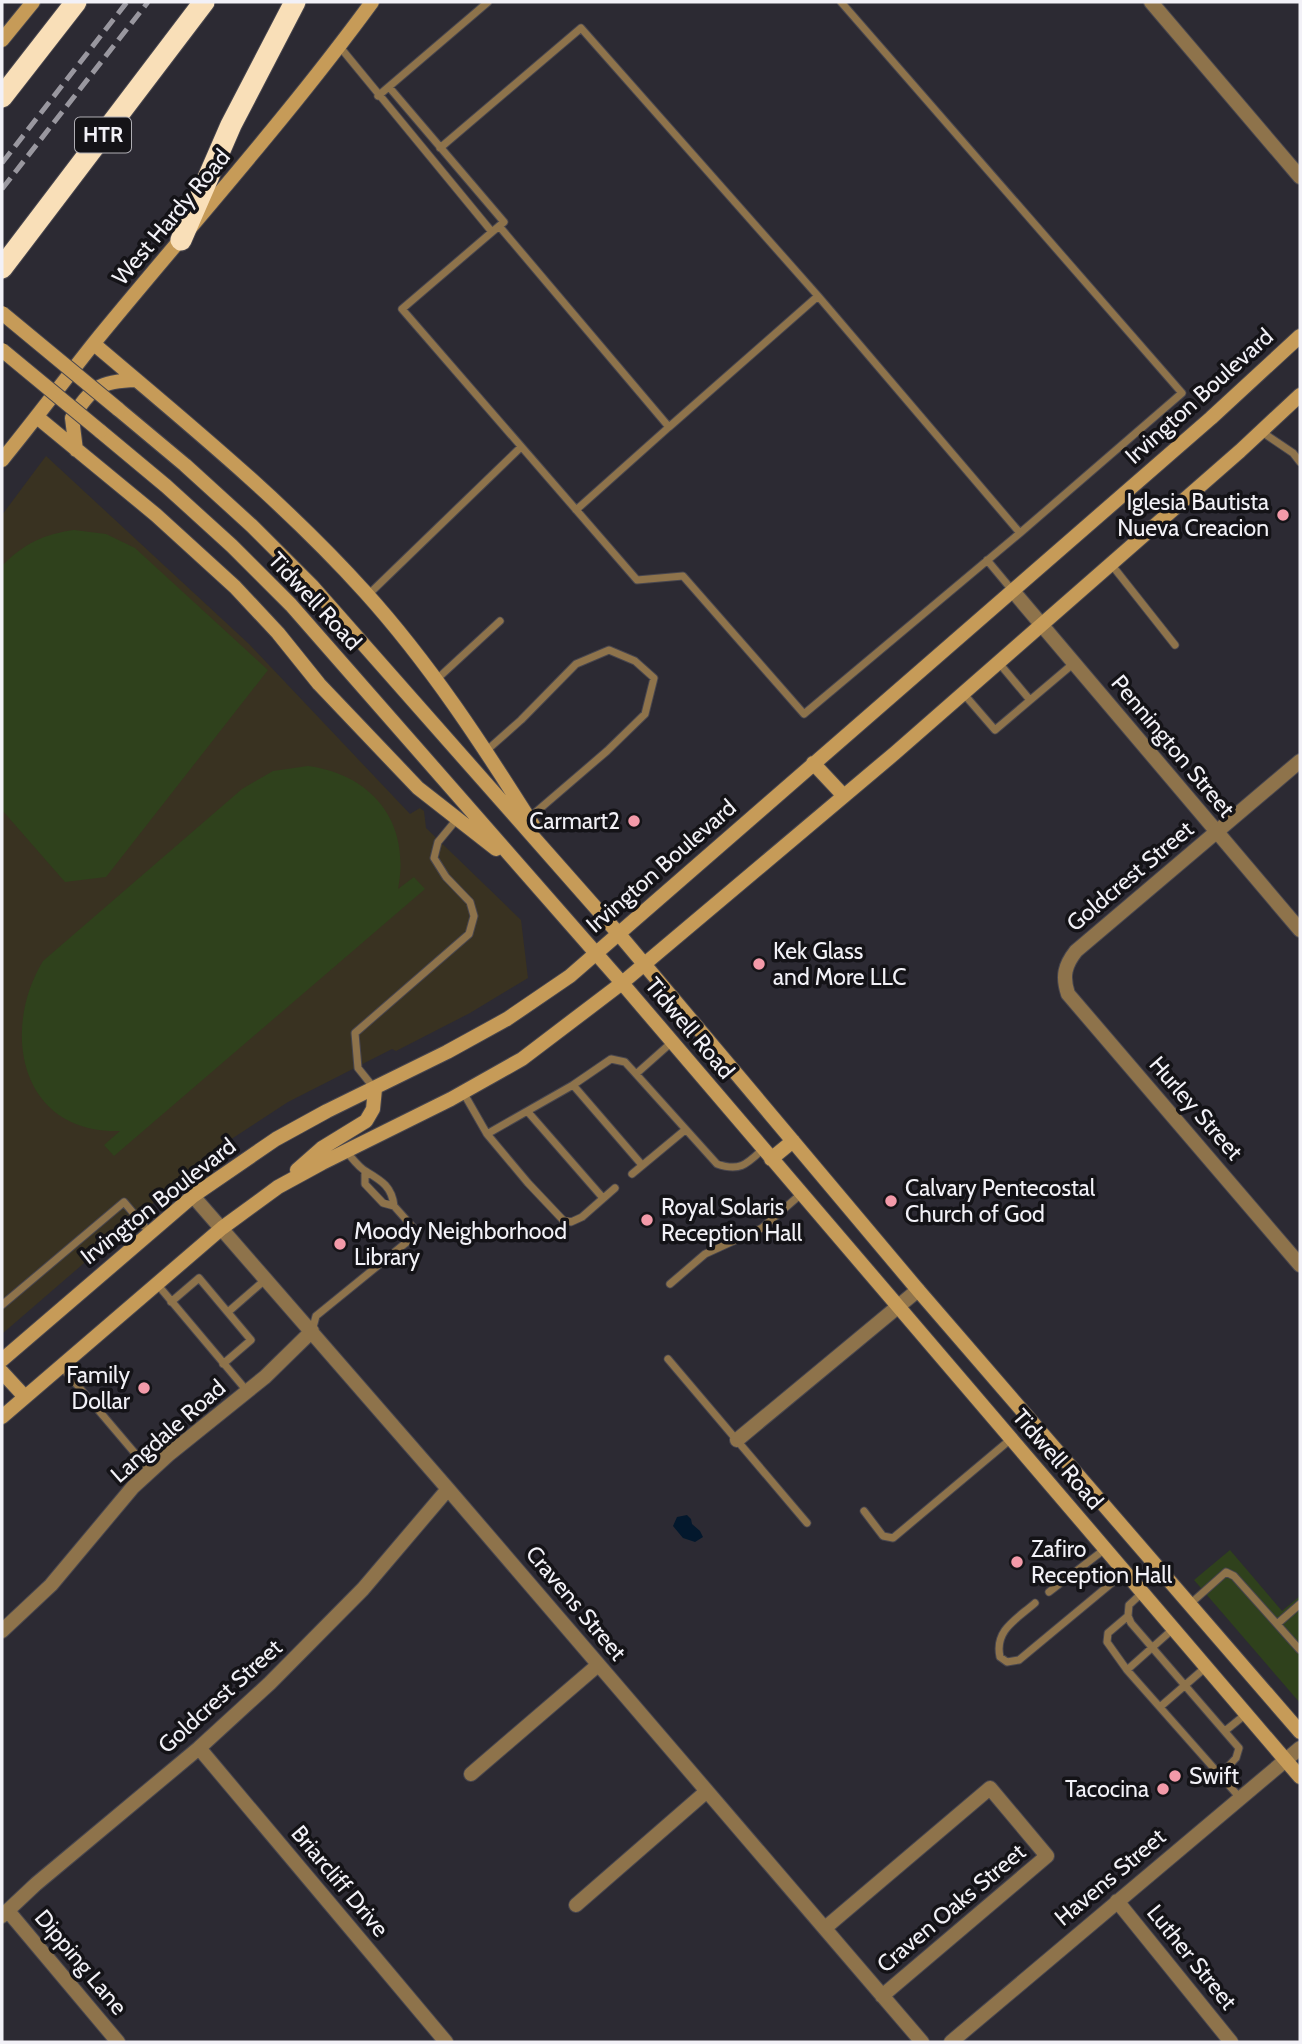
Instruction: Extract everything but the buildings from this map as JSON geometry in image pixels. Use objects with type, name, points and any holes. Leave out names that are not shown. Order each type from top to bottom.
[{"type":"highway","points":[[2,97],[76,2]]},
{"type":"highway","name":"HTR","points":[[2,268],[204,2]]},
{"type":"highway","points":[[181,240],[231,125],[295,2]]},
{"type":"main road","points":[[2,40],[33,2]]},
{"type":"main road","name":"West Hardy Road","points":[[2,460],[94,344],[261,145],[340,47],[372,2]]},
{"type":"main road","name":"Tidwell Road","points":[[2,313],[204,482],[312,586],[618,933],[918,1290],[1300,1732]]},
{"type":"main road","name":"Irvington Boulevard","points":[[2,1359],[193,1196],[276,1139],[507,1019],[570,976],[1211,418],[1300,336]]},
{"type":"main road","points":[[94,344],[231,462],[300,526],[367,595],[437,679],[556,862]]},
{"type":"main road","name":"Tidwell Road","points":[[2,350],[204,520],[291,605],[622,983],[1300,1777]]},
{"type":"main road","points":[[76,450],[72,418],[80,404],[98,386],[112,380],[136,380]]},
{"type":"main road","points":[[278,1187],[522,1059],[622,983],[963,694],[1300,395]]},
{"type":"main road","points":[[37,417],[156,514],[234,587],[278,633],[319,684],[418,789],[523,870]]},
{"type":"main road","points":[[813,763],[843,795]]},
{"type":"main road","points":[[2,1417],[222,1227],[278,1187],[322,1148],[366,1121],[373,1109],[375,1088]]},
{"type":"main road","points":[[767,1154],[793,1141]]},
{"type":"main road","points":[[2,1372],[25,1397]]},
{"type":"main road","points":[[1106,1549],[1126,1531]]},
{"type":"street","points":[[1151,2],[1300,177]]},
{"type":"street","name":"Pennington Street","points":[[1013,591],[1300,930]]},
{"type":"street","name":"Goldcrest Street","points":[[1064,978],[1068,962],[1076,951],[1300,761]]},
{"type":"street","name":"Hurley Street","points":[[1064,978],[1068,993],[1300,1265]]},
{"type":"street","name":"Cravens Street","points":[[193,1196],[922,2042]]},
{"type":"street","points":[[737,1440],[918,1290]]},
{"type":"street","name":"Langdale Road","points":[[2,1631],[51,1585],[133,1487],[265,1377],[312,1331]]},
{"type":"street","name":"Goldcrest Street","points":[[5,1913],[199,1748],[289,1665],[354,1599],[448,1489]]},
{"type":"street","points":[[471,1774],[598,1665]]},
{"type":"street","name":"Briarcliff Drive","points":[[199,1748],[446,2042]]},
{"type":"street","name":"Havens Street","points":[[951,2042],[1300,1748]]},
{"type":"street","name":"Craven Oaks Street","points":[[825,1928],[990,1788],[1048,1856],[882,1996]]},
{"type":"street","points":[[576,1905],[707,1791]]},
{"type":"street","name":"Luther Street","points":[[1117,1901],[1231,2042]]},
{"type":"street","name":"Dipping Lane","points":[[5,1913],[118,2042]]},
{"type":"lane","points":[[379,96],[488,2]]},
{"type":"lane","points":[[388,87],[504,222],[402,309],[637,580],[683,576],[804,714],[1182,393],[841,2]]},
{"type":"lane","points":[[440,148],[581,28],[818,296],[1020,533]]},
{"type":"lane","points":[[340,47],[481,219],[495,229],[669,427]]},
{"type":"lane","points":[[576,510],[818,296]]},
{"type":"lane","points":[[1261,432],[1293,453],[1300,462]]},
{"type":"lane","points":[[367,595],[521,447]]},
{"type":"lane","points":[[987,560],[1013,591]]},
{"type":"lane","points":[[1111,564],[1175,645]]},
{"type":"lane","points":[[437,679],[500,621]]},
{"type":"lane","points":[[486,751],[576,664],[609,649],[635,661],[654,678],[645,714],[607,751],[528,818]]},
{"type":"lane","points":[[998,663],[1030,700]]},
{"type":"lane","points":[[963,694],[995,730],[1073,663]]},
{"type":"lane","points":[[375,1088],[358,1068],[355,1033],[469,934],[474,916],[470,902],[446,877],[434,858],[438,842],[457,819]]},
{"type":"lane","points":[[636,1073],[672,1042]]},
{"type":"lane","points":[[487,1134],[573,1086],[611,1059],[625,1062],[718,1164],[729,1168],[740,1167],[767,1154]]},
{"type":"lane","points":[[573,1086],[642,1165]]},
{"type":"lane","points":[[463,1092],[487,1134],[528,1183],[564,1220],[571,1222],[582,1217],[615,1188]]},
{"type":"lane","points":[[528,1112],[603,1198]]},
{"type":"lane","points":[[632,1174],[685,1130]]},
{"type":"lane","points":[[346,1151],[365,1171],[377,1176],[393,1195],[394,1206]]},
{"type":"lane","points":[[312,1331],[316,1316],[418,1233],[394,1206],[383,1203],[365,1184],[365,1171]]},
{"type":"lane","points":[[670,1284],[705,1254],[762,1228],[801,1194]]},
{"type":"lane","points":[[2,1305],[124,1202],[150,1233]]},
{"type":"lane","points":[[172,1302],[199,1278],[228,1312],[251,1340],[223,1364]]},
{"type":"lane","points":[[228,1312],[267,1279]]},
{"type":"lane","points":[[156,1284],[247,1391]]},
{"type":"lane","points":[[668,1359],[807,1523]]},
{"type":"lane","points":[[61,1366],[150,1471]]},
{"type":"lane","points":[[864,1511],[883,1536],[893,1538],[1011,1439]]},
{"type":"lane","points":[[1049,1592],[1106,1549]]},
{"type":"lane","points":[[1035,1603],[1001,1634],[997,1645],[1000,1657],[1007,1662],[1019,1660],[1125,1572]]},
{"type":"lane","points":[[1190,1604],[1226,1572],[1234,1576],[1300,1650]]},
{"type":"lane","points":[[1143,1592],[1129,1605],[1128,1616],[1131,1623],[1239,1748],[1236,1758],[1224,1771],[1227,1783]]},
{"type":"lane","points":[[1277,1624],[1300,1604]]},
{"type":"lane","points":[[1128,1616],[1108,1633],[1107,1642],[1127,1670],[1240,1798]]},
{"type":"lane","points":[[1127,1670],[1174,1629]]},
{"type":"lane","points":[[1160,1707],[1206,1667]]},
{"type":"lane","points":[[1225,1731],[1246,1714]]},
{"type":"shaded area","points":[[46,456],[249,644],[410,814],[420,808],[424,811],[426,828],[521,920],[528,978],[470,1013],[288,1102],[216,1149],[2,1334],[2,515]]},
{"type":"green space","points":[[74,530],[106,534],[135,548],[268,670],[106,877],[65,882],[2,810],[2,566],[35,541]]},
{"type":"green space","points":[[308,766],[331,771],[352,780],[383,806],[393,824],[399,844],[401,865],[398,889],[414,877],[425,889],[114,1156],[104,1145],[120,1131],[87,1127],[60,1116],[41,1097],[28,1074],[22,1047],[23,1018],[30,989],[43,961],[242,789],[273,771]]},
{"type":"green space","points":[[1230,1550],[1282,1611],[1300,1596],[1300,1703],[1194,1580]]},
{"type":"water","points":[[687,1515],[703,1537],[695,1542],[683,1538],[673,1526],[677,1517]]},
{"type":"railway","points":[[2,163],[127,2]]},
{"type":"railway","points":[[2,189],[148,2]]},
{"type":"place","name":"Iglesia Bautista Nueva Creacion","points":[[1283,515]]},
{"type":"place","name":"Carmart2","points":[[634,821]]},
{"type":"place","name":"Kek Glass and More LLC","points":[[759,964]]},
{"type":"place","name":"Calvary Pentecostal Church of God","points":[[891,1201]]},
{"type":"place","name":"Royal Solaris Reception Hall","points":[[647,1220]]},
{"type":"place","name":"Moody Neighborhood Library","points":[[340,1244]]},
{"type":"place","name":"Family Dollar","points":[[144,1388]]},
{"type":"place","name":"Zafiro Reception Hall","points":[[1017,1562]]},
{"type":"place","name":"Swift","points":[[1175,1776]]},
{"type":"place","name":"Tacocina","points":[[1163,1789]]}]
